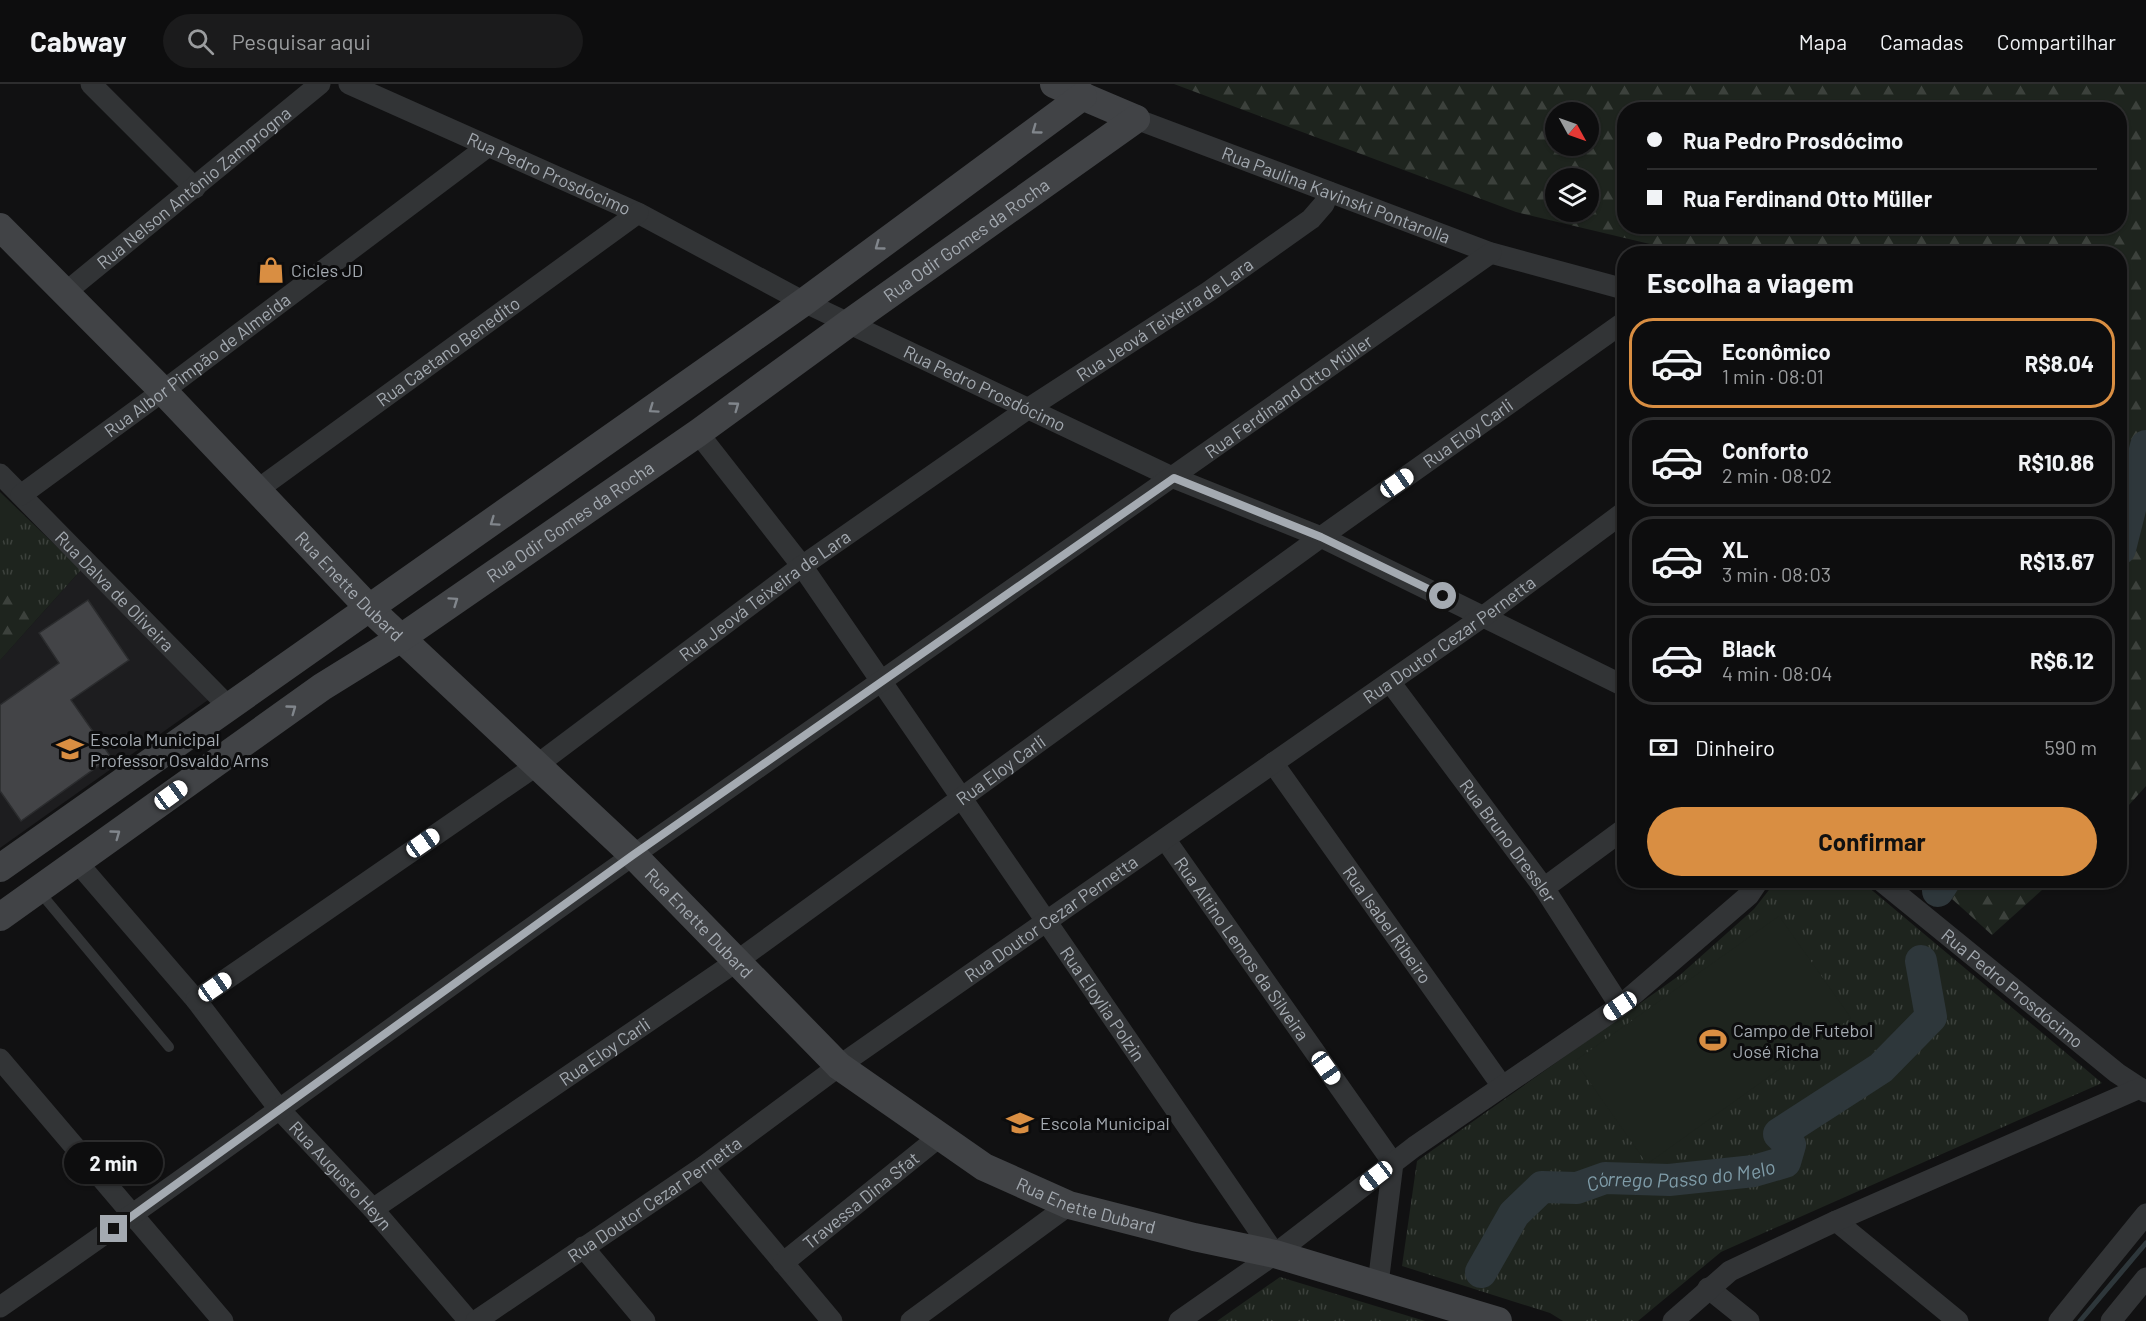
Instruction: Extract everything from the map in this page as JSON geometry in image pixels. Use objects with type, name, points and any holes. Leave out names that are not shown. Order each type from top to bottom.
[{"type":"street","points":[[91,84],[195,188]]},
{"type":"street","name":"Rua Nelson Antônio Zamprogna","points":[[66,292],[320,84]]},
{"type":"street","name":"Rua Pedro Prosdócimo","points":[[349,84],[638,213],[804,302],[1174,478],[1321,537],[1617,682]]},
{"type":"street","name":"Rua Paulina Kavinski Pontarolla","points":[[1054,84],[1136,119],[1491,254],[1617,288]]},
{"type":"street","points":[[0,868],[804,302],[1083,96]]},
{"type":"street","name":"Rua Odir Gomes da Rocha","points":[[0,917],[322,687],[401,638],[698,433],[1136,119]]},
{"type":"street","name":"Rua Albor Pimpão de Almeida","points":[[21,495],[163,392],[487,147]]},
{"type":"street","name":"Rua Jeová Teixeira de Lara","points":[[196,1000],[537,765],[802,566],[1029,408],[1208,292],[1311,219],[1324,204],[1329,192]]},
{"type":"street","name":"Rua Caetano Benedito","points":[[257,490],[638,213]]},
{"type":"street","name":"Rua Enette Dubard","points":[[0,227],[163,392],[370,609],[633,855],[839,1066],[984,1167],[1069,1205],[1194,1237],[1275,1254],[1498,1321]]},
{"type":"street","name":"Rua Ferdinand Otto Müller","points":[[0,1307],[133,1216],[633,855],[1491,254]]},
{"type":"street","name":"Rua Eloy Carli","points":[[373,1209],[737,961],[1321,537],[1617,326]]},
{"type":"street","name":"Rua Eloylia Polzin","points":[[698,433],[802,566],[1275,1254]]},
{"type":"street","name":"Rua Dalva de Oliveira","points":[[0,474],[230,707]]},
{"type":"street","name":"Rua Doutor Cezar Pernetta","points":[[476,1321],[703,1167],[839,1066],[1484,616],[1617,517]]},
{"type":"street","name":"Rua Bruno Dressler","points":[[1390,682],[1544,888],[1620,1006]]},
{"type":"street","name":"Rua Isabel Ribeiro","points":[[1274,763],[1502,1086]]},
{"type":"street","points":[[1544,888],[1617,834]]},
{"type":"street","name":"Rua Altino Lemos da Silveira","points":[[1165,839],[1393,1163]]},
{"type":"street","name":"Rua Augusto Heyn","points":[[77,862],[196,1000],[279,1109],[373,1209],[469,1321]]},
{"type":"street","points":[[1179,1321],[1275,1254],[1414,1147],[1620,1006],[1753,888]]},
{"type":"street","name":"Rua Pedro Prosdócimo","points":[[1890,888],[2116,1073],[2143,1090]]},
{"type":"street","points":[[0,1059],[223,1321]]},
{"type":"street","points":[[1673,1321],[1730,1271],[1836,1221],[2143,1090]]},
{"type":"street","name":"Travessa Dina Sfat","points":[[783,1263],[939,1137]]},
{"type":"street","points":[[1378,1284],[1393,1163]]},
{"type":"street","points":[[703,1167],[832,1321]]},
{"type":"street","points":[[911,1321],[1069,1205]]},
{"type":"street","points":[[2059,1321],[2146,1214]]},
{"type":"street","points":[[1836,1221],[1958,1321]]},
{"type":"street","points":[[583,1247],[645,1321]]},
{"type":"street","points":[[2111,1321],[2146,1278]]},
{"type":"street","points":[[1708,1288],[1749,1321]]},
{"type":"lane","points":[[38,890],[169,1047]]},
{"type":"shaded area","name":"Escola Municipal Professor Osvaldo Arns","points":[[81,570],[208,700],[0,848],[0,660]]},
{"type":"green space","points":[[1174,84],[2146,84],[2146,786],[2127,807],[2127,246],[1659,246],[1558,222],[1599,222],[1599,168],[1545,168],[1545,219],[1516,212]]},
{"type":"green space","points":[[0,492],[81,570],[0,660]]},
{"type":"green space","points":[[0,494],[25,516],[0,544]]},
{"type":"green space","points":[[0,577],[39,616],[0,660]]},
{"type":"green space","points":[[1770,888],[1869,888],[2102,1083],[1721,1252],[1638,1321],[1563,1321],[1550,1313],[1402,1266],[1417,1161],[1680,975],[1754,909]]},
{"type":"green space","points":[[1940,888],[2044,888],[1992,935]]},
{"type":"green space","name":"Campo de Futebol José Richa","points":[[1779,916],[1851,1018],[1647,1164],[1575,1061]]},
{"type":"green space","points":[[1280,1277],[1425,1321],[1217,1321]]},
{"type":"building","points":[[88,600],[129,660],[71,700],[111,757],[21,821],[0,791],[0,705],[59,663],[39,633]]},
{"type":"waterway","name":"Córrego Passo do Melo","points":[[2127,521],[2146,446]]},
{"type":"waterway","name":"Córrego Passo do Melo","points":[[1481,1272],[1514,1214],[1542,1187],[1577,1188],[1605,1178],[1669,1180],[1754,1171],[1785,1162],[1790,1145],[1779,1134],[1881,1068],[1931,1017],[1921,961]]},
{"type":"waterway","points":[[2080,1321],[2146,1243]]},
{"type":"place","name":"Cicles JD","points":[[271,270]]},
{"type":"place","name":"Escola Municipal Professor Osvaldo Arns","points":[[70,749]]},
{"type":"place","name":"Campo de Futebol José Richa","points":[[1713,1040]]},
{"type":"place","name":"Escola Municipal","points":[[1020,1123]]},
{"type":"route","points":[[114,1229],[633,855],[1174,478],[1321,537],[1443,596]]}]
